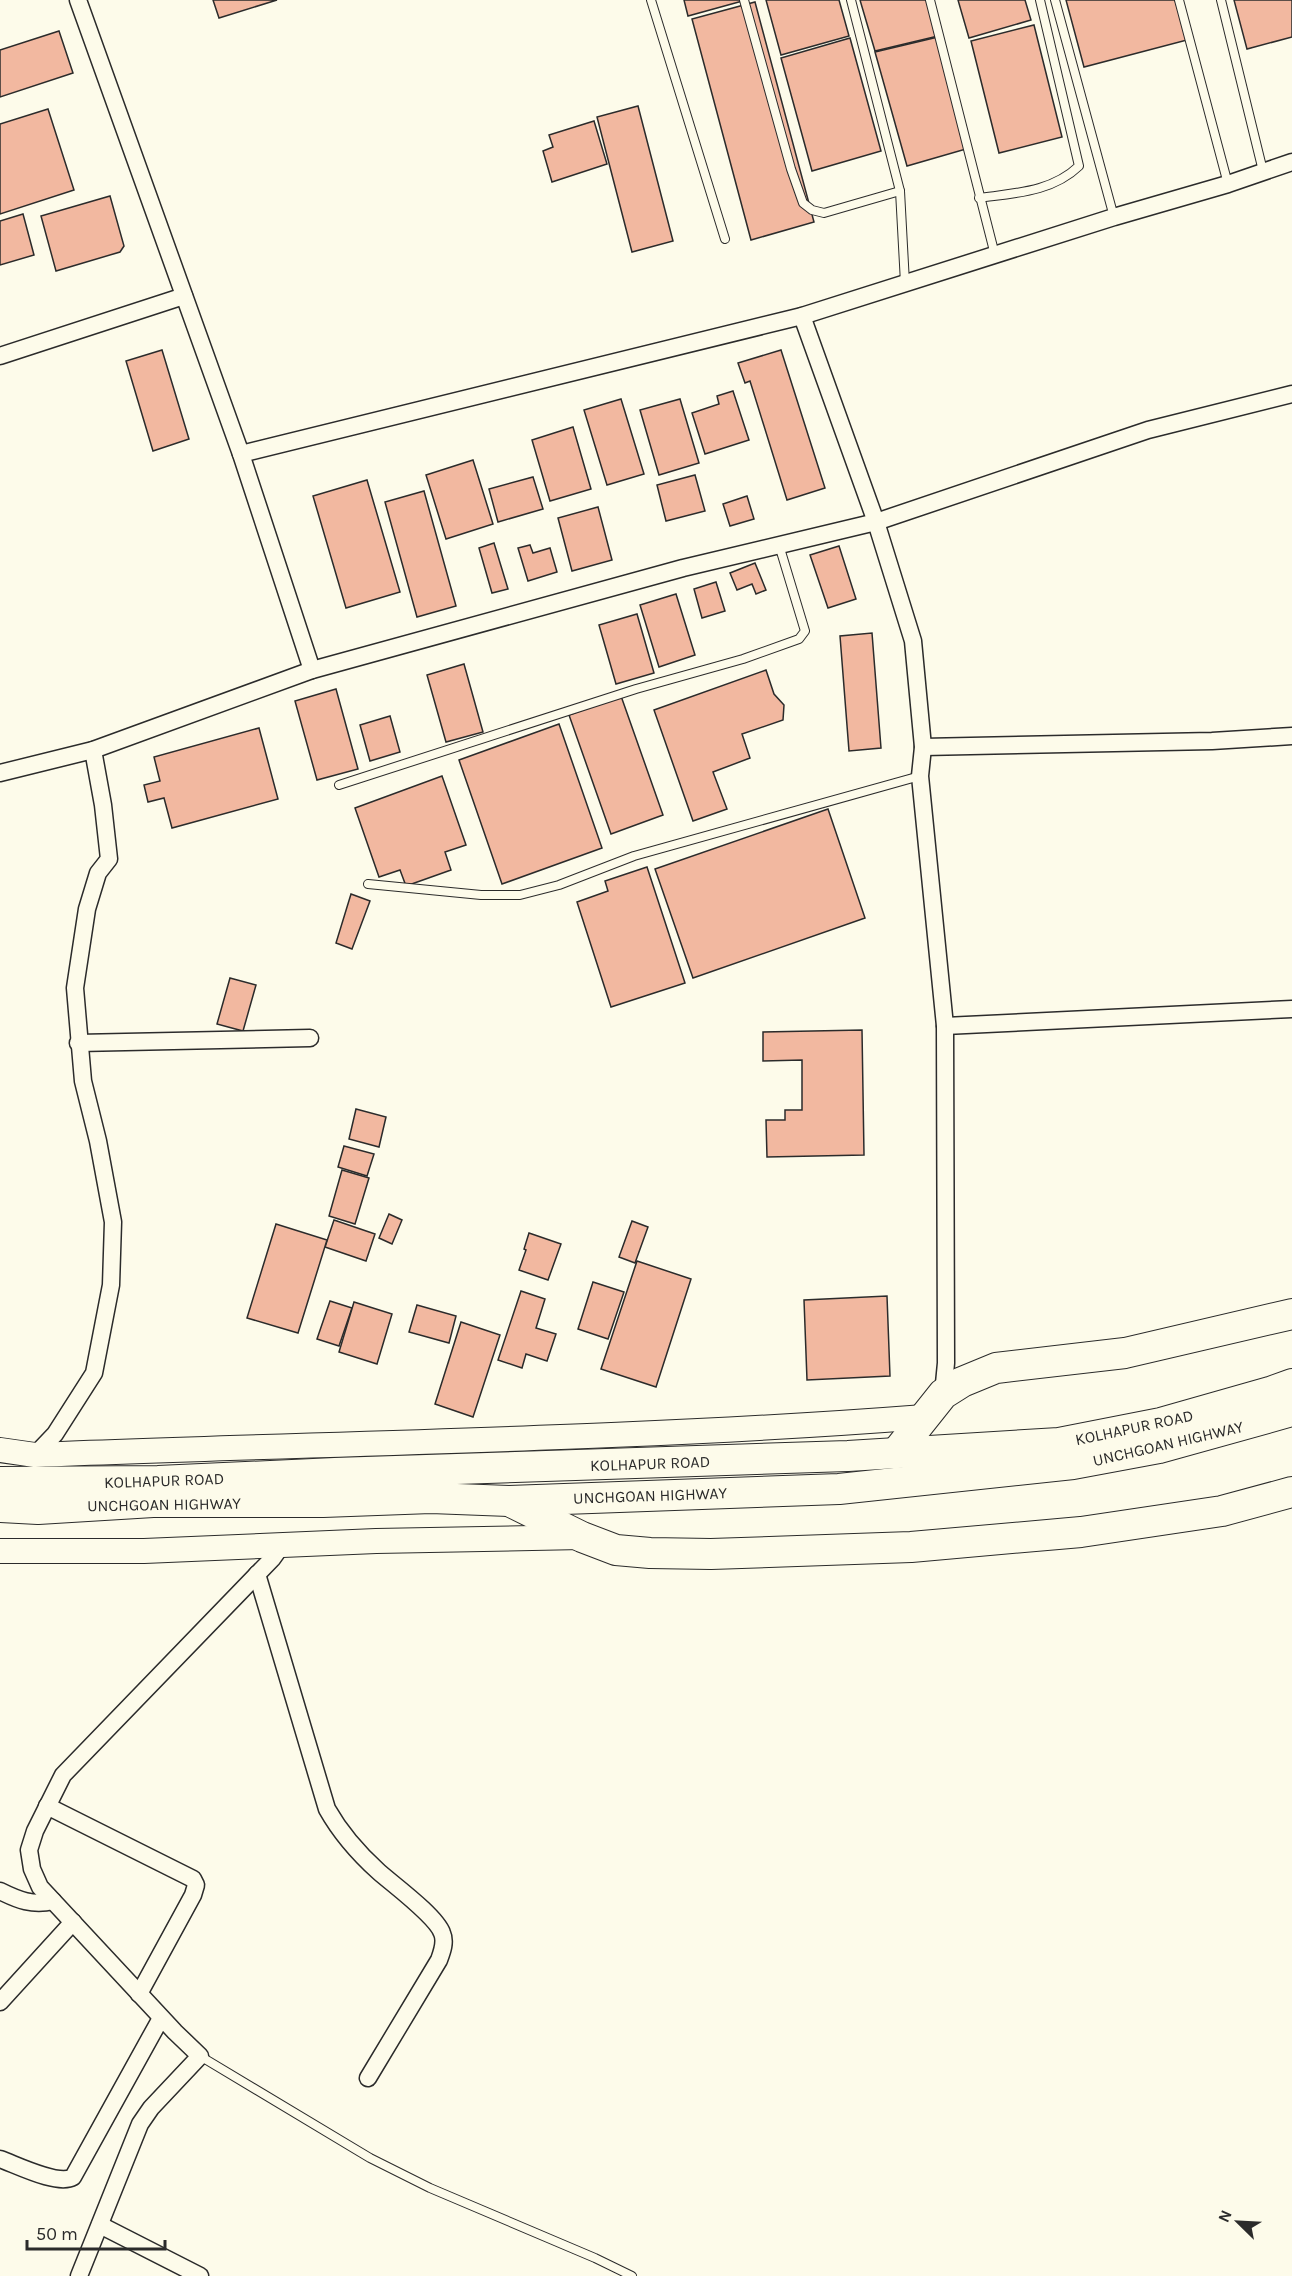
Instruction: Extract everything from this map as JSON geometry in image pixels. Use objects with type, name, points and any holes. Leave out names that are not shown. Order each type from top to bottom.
[{"type":"highway","points":[[896,1453],[943,1394],[962,1382],[996,1368],[1125,1353],[1292,1314]]},
{"type":"highway","name":"KOLHAPUR ROAD","points":[[0,1482],[158,1481],[848,1456],[1059,1443],[1161,1423],[1292,1384]]},
{"type":"highway","name":"UNCHGOAN HIGHWAY","points":[[0,1507],[38,1509],[153,1502],[323,1502],[431,1498],[508,1501],[839,1489],[1073,1464],[1159,1448],[1292,1411]]},
{"type":"highway","points":[[508,1501],[582,1537],[616,1550],[711,1554],[911,1547],[1081,1532],[1222,1511],[1292,1492]]},
{"type":"street","points":[[78,0],[241,454],[312,670]]},
{"type":"street","points":[[241,454],[802,316],[1292,162]]},
{"type":"street","points":[[0,356],[184,296]]},
{"type":"street","points":[[802,316],[876,522],[913,641],[923,747],[920,777],[945,1026],[946,1363],[943,1394]]},
{"type":"street","points":[[0,773],[93,750],[312,670],[683,568],[876,522],[1148,430],[1292,394]]},
{"type":"street","points":[[923,747],[1212,741],[1292,736]]},
{"type":"street","points":[[35,1455],[55,1434],[94,1373],[111,1285],[113,1222],[98,1141],[83,1081],[75,988],[87,909],[98,873],[109,859],[103,805],[93,750]]},
{"type":"street","points":[[945,1026],[1292,1009]]},
{"type":"street","points":[[78,1042],[310,1038]]},
{"type":"street","points":[[0,1450],[35,1455],[695,1432],[785,1428],[924,1417]]},
{"type":"street","points":[[0,1551],[144,1551],[582,1537]]},
{"type":"street","points":[[79,2276],[140,2124],[200,2056],[161,2018],[40,1887],[32,1869],[29,1850],[34,1831],[63,1775],[272,1559],[282,1545]]},
{"type":"street","points":[[257,1574],[327,1809],[336,1826],[377,1870],[434,1921],[443,1934],[444,1948],[440,1960],[368,2078]]},
{"type":"street","points":[[47,1806],[193,1879],[195,1885],[193,1895],[139,1994]]},
{"type":"street","points":[[0,1891],[30,1903],[41,1904],[53,1901]]},
{"type":"street","points":[[0,2002],[73,1922]]},
{"type":"street","points":[[0,2159],[54,2179],[66,2181],[73,2177],[161,2018]]},
{"type":"street","points":[[99,2225],[200,2276]]},
{"type":"lane","points":[[651,0],[724,239]]},
{"type":"lane","points":[[744,0],[788,159],[803,202],[812,210],[824,213],[900,191]]},
{"type":"lane","points":[[851,0],[900,191],[905,284]]},
{"type":"lane","points":[[930,0],[995,255]]},
{"type":"lane","points":[[979,198],[1035,190],[1070,175],[1079,166],[1040,0]]},
{"type":"lane","points":[[1055,0],[1114,217]]},
{"type":"lane","points":[[1179,0],[1228,184]]},
{"type":"lane","points":[[1221,0],[1263,171]]},
{"type":"lane","points":[[339,784],[636,689],[742,659],[799,639],[805,631],[779,545]]},
{"type":"lane","points":[[368,884],[482,895],[520,895],[560,885],[634,856],[920,777]]},
{"type":"lane","points":[[200,2056],[370,2158],[430,2188],[632,2276]]},
{"type":"building","points":[[213,0],[277,0],[219,18]]},
{"type":"building","points":[[684,0],[746,0],[688,16]]},
{"type":"building","points":[[766,0],[839,0],[849,36],[781,55]]},
{"type":"building","points":[[860,0],[929,0],[938,36],[875,51]]},
{"type":"building","points":[[958,0],[1025,0],[1031,20],[969,38]]},
{"type":"building","points":[[1066,0],[1175,0],[1187,40],[1084,67]]},
{"type":"building","points":[[1234,0],[1292,0],[1292,37],[1247,49]]},
{"type":"building","points":[[755,2],[814,222],[751,240],[692,19]]},
{"type":"building","points":[[1034,25],[1062,137],[999,153],[971,41]]},
{"type":"building","points":[[59,31],[73,73],[0,97],[0,50]]},
{"type":"building","points":[[938,37],[966,149],[907,166],[875,52]]},
{"type":"building","points":[[850,38],[881,151],[812,171],[781,58]]},
{"type":"building","points":[[638,106],[673,241],[632,252],[597,117]]},
{"type":"building","points":[[48,109],[74,190],[0,214],[0,124]]},
{"type":"building","points":[[594,121],[607,164],[552,182],[543,151],[553,147],[549,135]]},
{"type":"building","points":[[110,196],[124,246],[120,252],[56,271],[41,216]]},
{"type":"building","points":[[23,214],[34,255],[0,265],[0,221]]},
{"type":"building","points":[[162,350],[189,439],[153,451],[126,361]]},
{"type":"building","points":[[781,350],[825,488],[787,500],[750,381],[745,383],[738,363]]},
{"type":"building","points":[[733,391],[749,440],[705,454],[692,413],[719,404],[717,396]]},
{"type":"building","points":[[621,399],[644,474],[607,485],[584,410]]},
{"type":"building","points":[[680,399],[699,463],[659,475],[640,410]]},
{"type":"building","points":[[573,427],[591,489],[550,501],[532,440]]},
{"type":"building","points":[[473,460],[493,524],[446,539],[426,475]]},
{"type":"building","points":[[695,475],[705,511],[666,521],[657,485]]},
{"type":"building","points":[[533,477],[543,509],[498,522],[489,489]]},
{"type":"building","points":[[367,480],[400,592],[346,608],[313,496]]},
{"type":"building","points":[[424,491],[456,606],[417,617],[385,502]]},
{"type":"building","points":[[747,496],[754,519],[730,526],[723,504]]},
{"type":"building","points":[[598,507],[612,560],[572,571],[558,518]]},
{"type":"building","points":[[494,543],[508,589],[492,593],[479,548]]},
{"type":"building","points":[[530,545],[533,553],[550,548],[557,572],[528,581],[518,548]]},
{"type":"building","points":[[839,546],[856,599],[828,608],[810,555]]},
{"type":"building","points":[[755,563],[766,590],[756,594],[752,584],[737,590],[730,573]]},
{"type":"building","points":[[716,582],[725,611],[702,618],[694,589]]},
{"type":"building","points":[[676,594],[695,655],[659,667],[640,605]]},
{"type":"building","points":[[637,614],[654,673],[616,684],[599,625]]},
{"type":"building","points":[[872,633],[881,748],[849,751],[840,636]]},
{"type":"building","points":[[464,664],[483,732],[446,742],[427,675]]},
{"type":"building","points":[[766,670],[774,694],[784,705],[783,720],[742,734],[750,758],[713,772],[727,809],[693,821],[654,710]]},
{"type":"building","points":[[336,689],[358,769],[317,780],[295,701]]},
{"type":"building","points":[[621,696],[663,815],[611,834],[569,715]]},
{"type":"building","points":[[390,716],[400,752],[370,761],[360,725]]},
{"type":"building","points":[[559,724],[602,848],[502,884],[459,760]]},
{"type":"building","points":[[259,728],[278,799],[172,828],[164,798],[148,802],[144,785],[160,781],[154,757]]},
{"type":"building","points":[[442,776],[466,845],[445,852],[451,870],[406,886],[400,870],[379,877],[355,808]]},
{"type":"building","points":[[828,809],[865,918],[693,978],[655,869]]},
{"type":"building","points":[[647,867],[685,983],[611,1007],[577,902],[608,891],[605,881]]},
{"type":"building","points":[[351,894],[370,901],[352,949],[336,943]]},
{"type":"building","points":[[230,978],[256,985],[243,1031],[217,1024]]},
{"type":"building","points":[[862,1030],[864,1155],[767,1157],[766,1120],[785,1120],[785,1110],[802,1110],[802,1060],[763,1061],[763,1032]]},
{"type":"building","points":[[356,1109],[386,1117],[379,1147],[349,1139]]},
{"type":"building","points":[[344,1146],[374,1154],[367,1176],[338,1167]]},
{"type":"building","points":[[342,1170],[369,1178],[355,1224],[329,1216]]},
{"type":"building","points":[[389,1214],[402,1220],[392,1244],[379,1238]]},
{"type":"building","points":[[334,1220],[375,1234],[366,1261],[325,1247]]},
{"type":"building","points":[[632,1221],[648,1227],[635,1263],[619,1257]]},
{"type":"building","points":[[276,1224],[327,1240],[298,1333],[247,1318]]},
{"type":"building","points":[[529,1233],[561,1244],[548,1280],[519,1270]]},
{"type":"building","points":[[637,1261],[691,1279],[656,1387],[601,1369]]},
{"type":"building","points":[[593,1282],[624,1292],[608,1339],[578,1329]]},
{"type":"building","points":[[521,1291],[545,1299],[536,1328],[556,1334],[547,1361],[526,1354],[522,1368],[498,1360]]},
{"type":"building","points":[[887,1296],[890,1376],[807,1380],[804,1300]]},
{"type":"building","points":[[330,1301],[352,1308],[339,1346],[317,1339]]},
{"type":"building","points":[[354,1302],[392,1314],[377,1364],[339,1352]]},
{"type":"building","points":[[417,1305],[456,1316],[449,1343],[409,1332]]},
{"type":"building","points":[[461,1322],[500,1335],[473,1417],[435,1404]]}]
